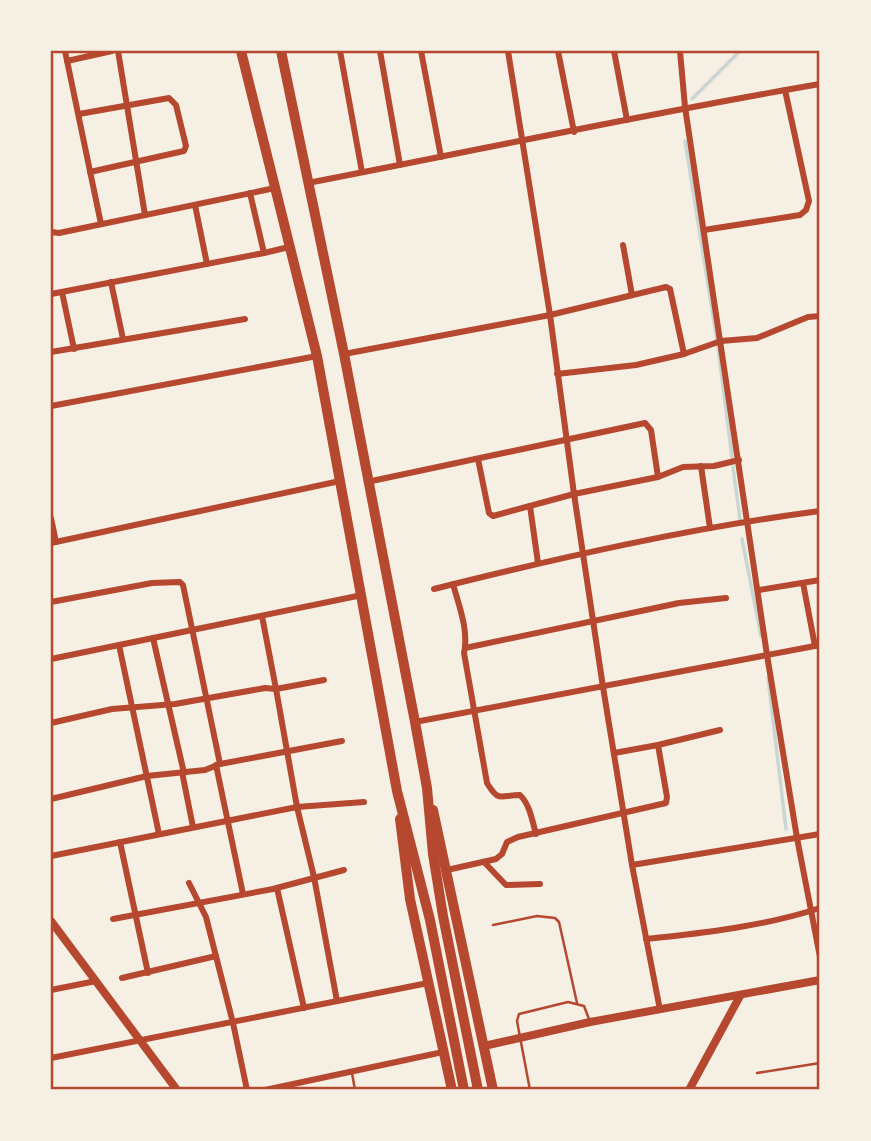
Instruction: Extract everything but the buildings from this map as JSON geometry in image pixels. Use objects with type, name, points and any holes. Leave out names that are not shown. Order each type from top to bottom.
[{"type":"highway","points":[[241,51],[317,356],[397,790],[429,920],[464,1090]]},
{"type":"highway","points":[[281,51],[344,354],[415,722],[427,788],[433,854],[443,916],[478,1090]]},
{"type":"main road","points":[[427,788],[493,1090]]},
{"type":"main road","points":[[397,790],[408,885],[452,1090]]},
{"type":"street","points":[[65,51],[101,224]]},
{"type":"street","points":[[67,61],[112,51]]},
{"type":"street","points":[[118,51],[145,215]]},
{"type":"street","points":[[340,51],[362,172]]},
{"type":"street","points":[[380,51],[400,165]]},
{"type":"street","points":[[421,51],[441,157]]},
{"type":"street","points":[[508,51],[550,315],[573,494],[603,687],[632,865],[660,1010]]},
{"type":"street","points":[[558,51],[573,132]]},
{"type":"street","points":[[614,51],[627,120]]},
{"type":"street","points":[[680,51],[685,107],[767,655],[820,957]]},
{"type":"street","points":[[308,183],[573,132],[685,107],[820,84]]},
{"type":"street","points":[[704,230],[800,215],[806,210],[809,201],[785,90]]},
{"type":"street","points":[[79,114],[169,98],[173,100],[186,146],[184,151],[90,172]]},
{"type":"street","points":[[51,232],[59,233],[275,188]]},
{"type":"street","points":[[250,193],[264,253]]},
{"type":"street","points":[[195,205],[207,264]]},
{"type":"street","points":[[623,245],[632,295]]},
{"type":"street","points":[[51,294],[289,247]]},
{"type":"street","points":[[111,282],[123,340]]},
{"type":"street","points":[[344,354],[550,315],[666,287],[670,289],[684,354]]},
{"type":"street","points":[[62,292],[74,349]]},
{"type":"street","points":[[557,374],[636,365],[684,354],[721,341],[757,338],[808,317],[820,316]]},
{"type":"street","points":[[51,352],[245,319]]},
{"type":"street","points":[[51,406],[317,356]]},
{"type":"street","points":[[367,481],[645,423],[651,430],[659,477]]},
{"type":"street","points":[[478,459],[491,515],[573,494],[659,477],[683,467],[714,466],[739,460]]},
{"type":"street","points":[[701,466],[710,528]]},
{"type":"street","points":[[51,518],[53,542],[340,481]]},
{"type":"street","points":[[530,506],[538,563]]},
{"type":"street","points":[[434,589],[584,552],[748,521],[820,511]]},
{"type":"street","points":[[759,590],[820,580]]},
{"type":"street","points":[[51,602],[176,581],[183,585],[243,894]]},
{"type":"street","points":[[415,722],[818,645],[803,583]]},
{"type":"street","points":[[453,584],[465,630],[464,653],[487,783],[499,798],[520,795],[524,799],[536,834]]},
{"type":"street","points":[[51,659],[362,595]]},
{"type":"street","points":[[465,648],[687,601],[726,598]]},
{"type":"street","points":[[262,616],[297,807],[314,877],[337,1001]]},
{"type":"street","points":[[153,638],[193,827]]},
{"type":"street","points":[[119,645],[159,834]]},
{"type":"street","points":[[51,723],[112,709],[168,705],[324,680]]},
{"type":"street","points":[[614,753],[720,730]]},
{"type":"street","points":[[51,799],[147,776],[205,770],[218,765],[342,741]]},
{"type":"street","points":[[447,870],[496,859],[502,854],[507,842],[666,803],[658,745]]},
{"type":"street","points":[[51,856],[297,807],[364,802]]},
{"type":"street","points":[[632,865],[820,834]]},
{"type":"street","points":[[121,842],[148,973]]},
{"type":"street","points":[[484,862],[506,885],[540,884]]},
{"type":"street","points":[[113,919],[277,888],[344,870]]},
{"type":"street","points":[[189,883],[206,917],[247,1090]]},
{"type":"street","points":[[277,888],[304,1008]]},
{"type":"street","points":[[646,939],[709,932],[820,908]]},
{"type":"street","points":[[52,924],[177,1090]]},
{"type":"street","points":[[122,978],[216,956]]},
{"type":"street","points":[[484,1046],[590,1022],[820,980]]},
{"type":"street","points":[[51,990],[96,981]]},
{"type":"street","points":[[51,1059],[428,983]]},
{"type":"street","points":[[689,1090],[740,996]]},
{"type":"street","points":[[265,1090],[443,1052]]},
{"type":"lane","points":[[493,925],[537,916],[555,918],[559,922],[577,1003]]},
{"type":"lane","points":[[530,1090],[517,1021],[519,1014],[568,1002],[577,1003],[584,1006],[590,1022]]},
{"type":"lane","points":[[757,1073],[820,1063]]},
{"type":"lane","points":[[352,1073],[355,1090]]},
{"type":"waterway","points":[[692,99],[740,51]]},
{"type":"waterway","points":[[685,141],[718,347],[732,457]]},
{"type":"waterway","points":[[733,467],[740,519]]},
{"type":"waterway","points":[[742,539],[761,636]]},
{"type":"waterway","points":[[768,678],[786,829]]}]
